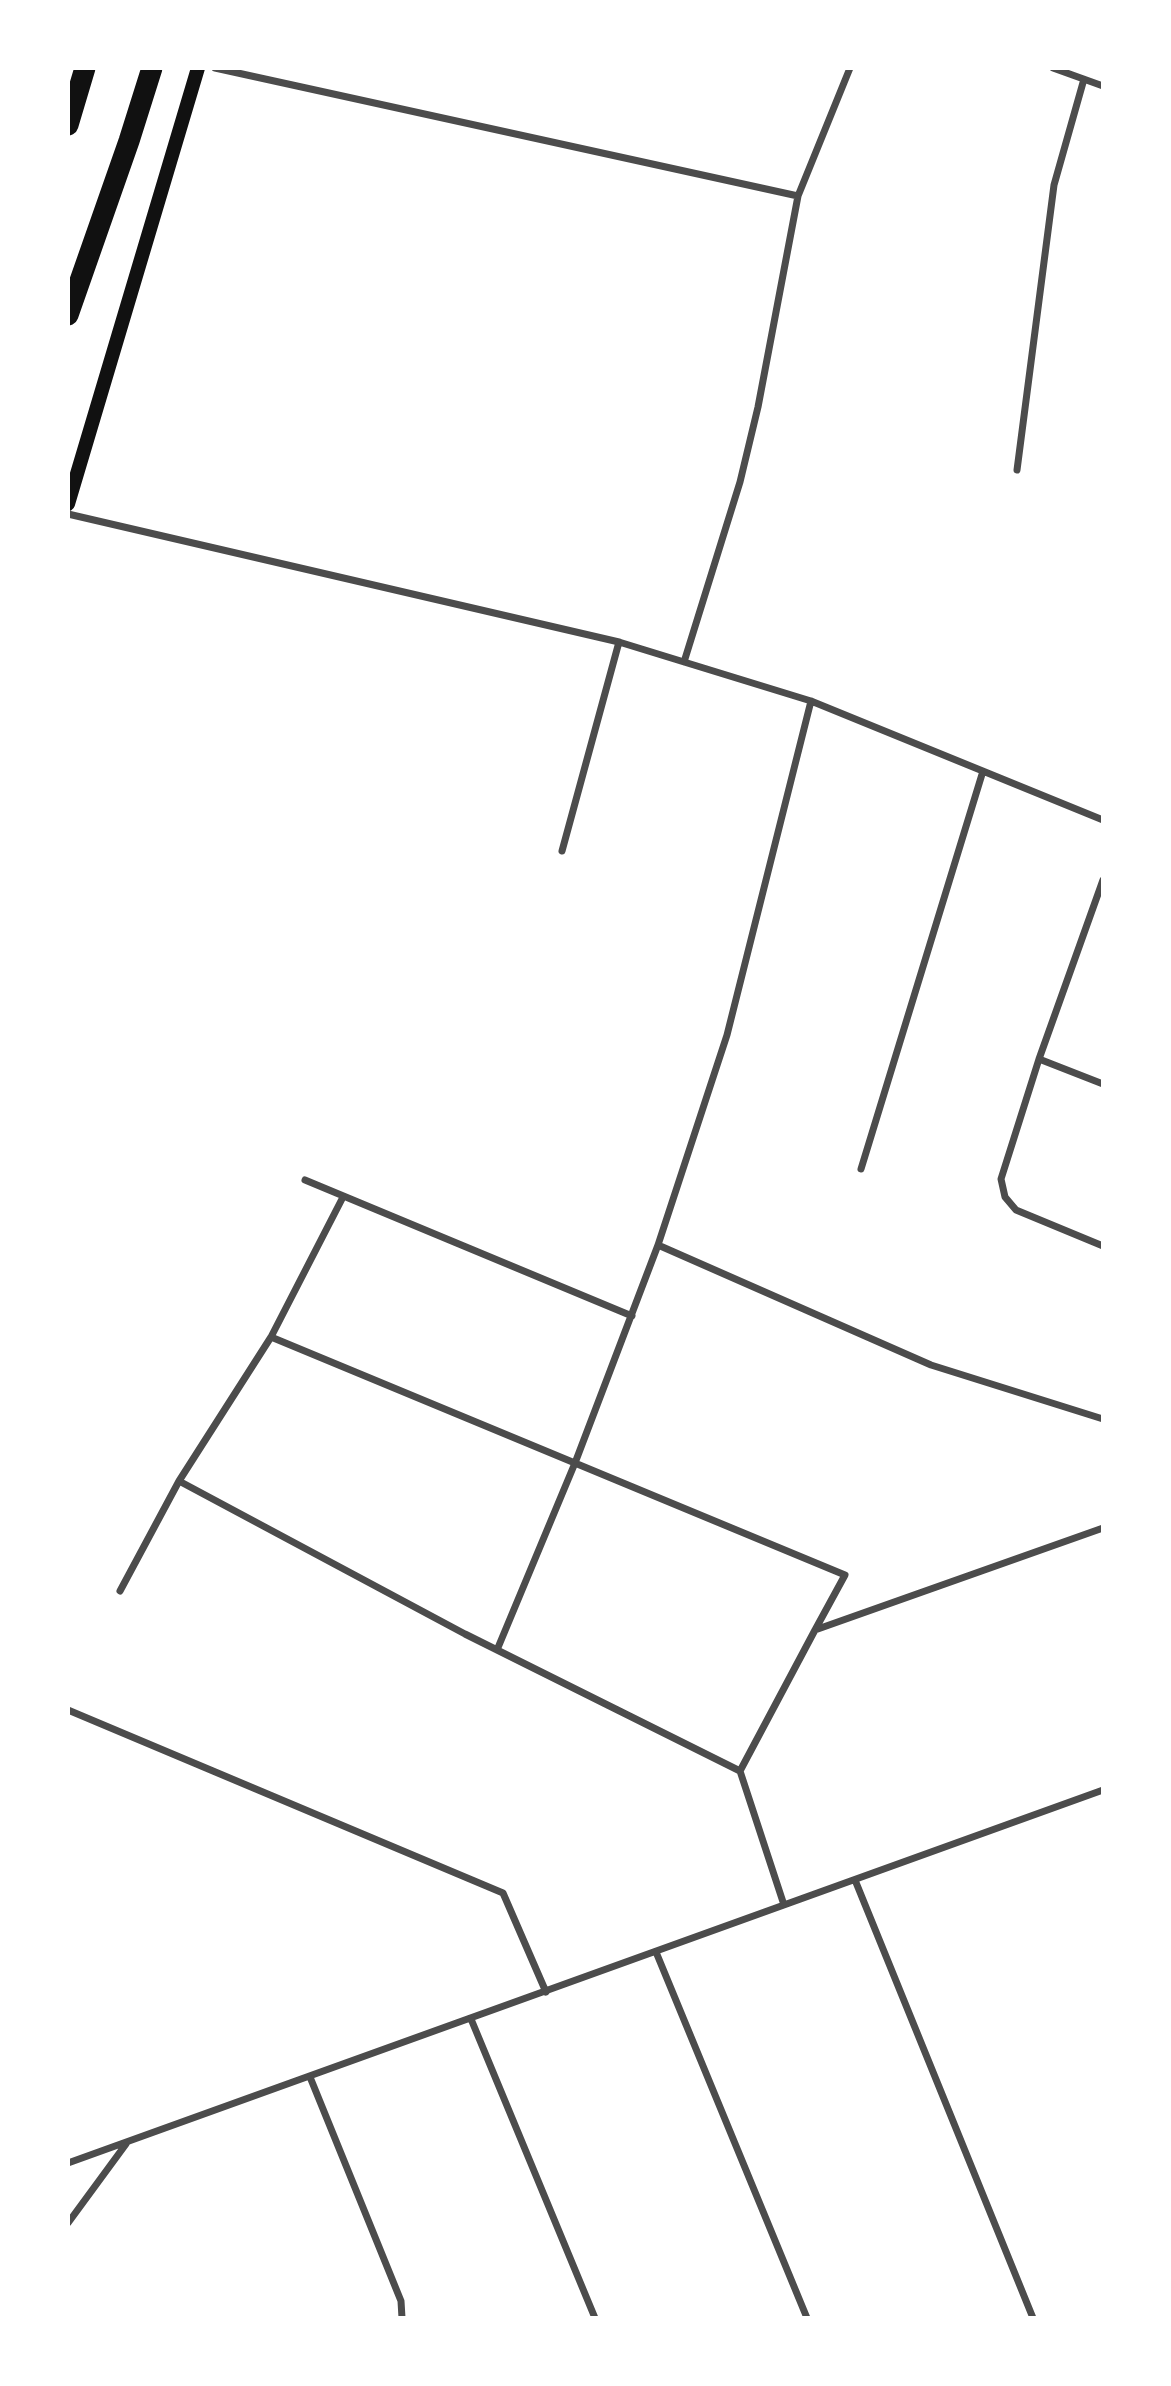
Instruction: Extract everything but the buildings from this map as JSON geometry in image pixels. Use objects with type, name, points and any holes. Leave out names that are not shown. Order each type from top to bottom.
[{"type":"highway","points":[[68,125],[85,68]]},
{"type":"highway","points":[[68,315],[152,68]]},
{"type":"main road","points":[[68,504],[198,68]]},
{"type":"street","points":[[215,68],[798,196]]},
{"type":"street","points":[[684,662],[740,482],[758,407],[798,196],[850,68]]},
{"type":"street","points":[[1053,68],[1103,86]]},
{"type":"street","points":[[1017,470],[1054,185],[1084,79]]},
{"type":"street","points":[[68,514],[620,642],[811,701],[1103,820]]},
{"type":"street","points":[[562,850],[620,642]]},
{"type":"street","points":[[497,1650],[575,1463],[658,1245],[727,1035],[811,701]]},
{"type":"street","points":[[861,1169],[983,771]]},
{"type":"street","points":[[1103,880],[1039,1059],[1001,1179],[1005,1197],[1016,1210],[1103,1246]]},
{"type":"street","points":[[1039,1059],[1103,1084]]},
{"type":"street","points":[[305,1180],[632,1316]]},
{"type":"street","points":[[120,1591],[179,1481],[271,1337],[343,1197]]},
{"type":"street","points":[[658,1245],[931,1365],[1103,1419]]},
{"type":"street","points":[[271,1337],[845,1576],[740,1771]]},
{"type":"street","points":[[179,1481],[497,1650],[740,1771],[784,1905]]},
{"type":"street","points":[[815,1630],[1103,1528]]},
{"type":"street","points":[[68,1710],[503,1893],[546,1992]]},
{"type":"street","points":[[68,2162],[1103,1790]]},
{"type":"street","points":[[855,1880],[1033,2318]]},
{"type":"street","points":[[656,1952],[807,2318]]},
{"type":"street","points":[[471,2018],[595,2318]]},
{"type":"street","points":[[310,2077],[401,2301],[402,2318]]},
{"type":"street","points":[[68,2223],[126,2143]]}]
